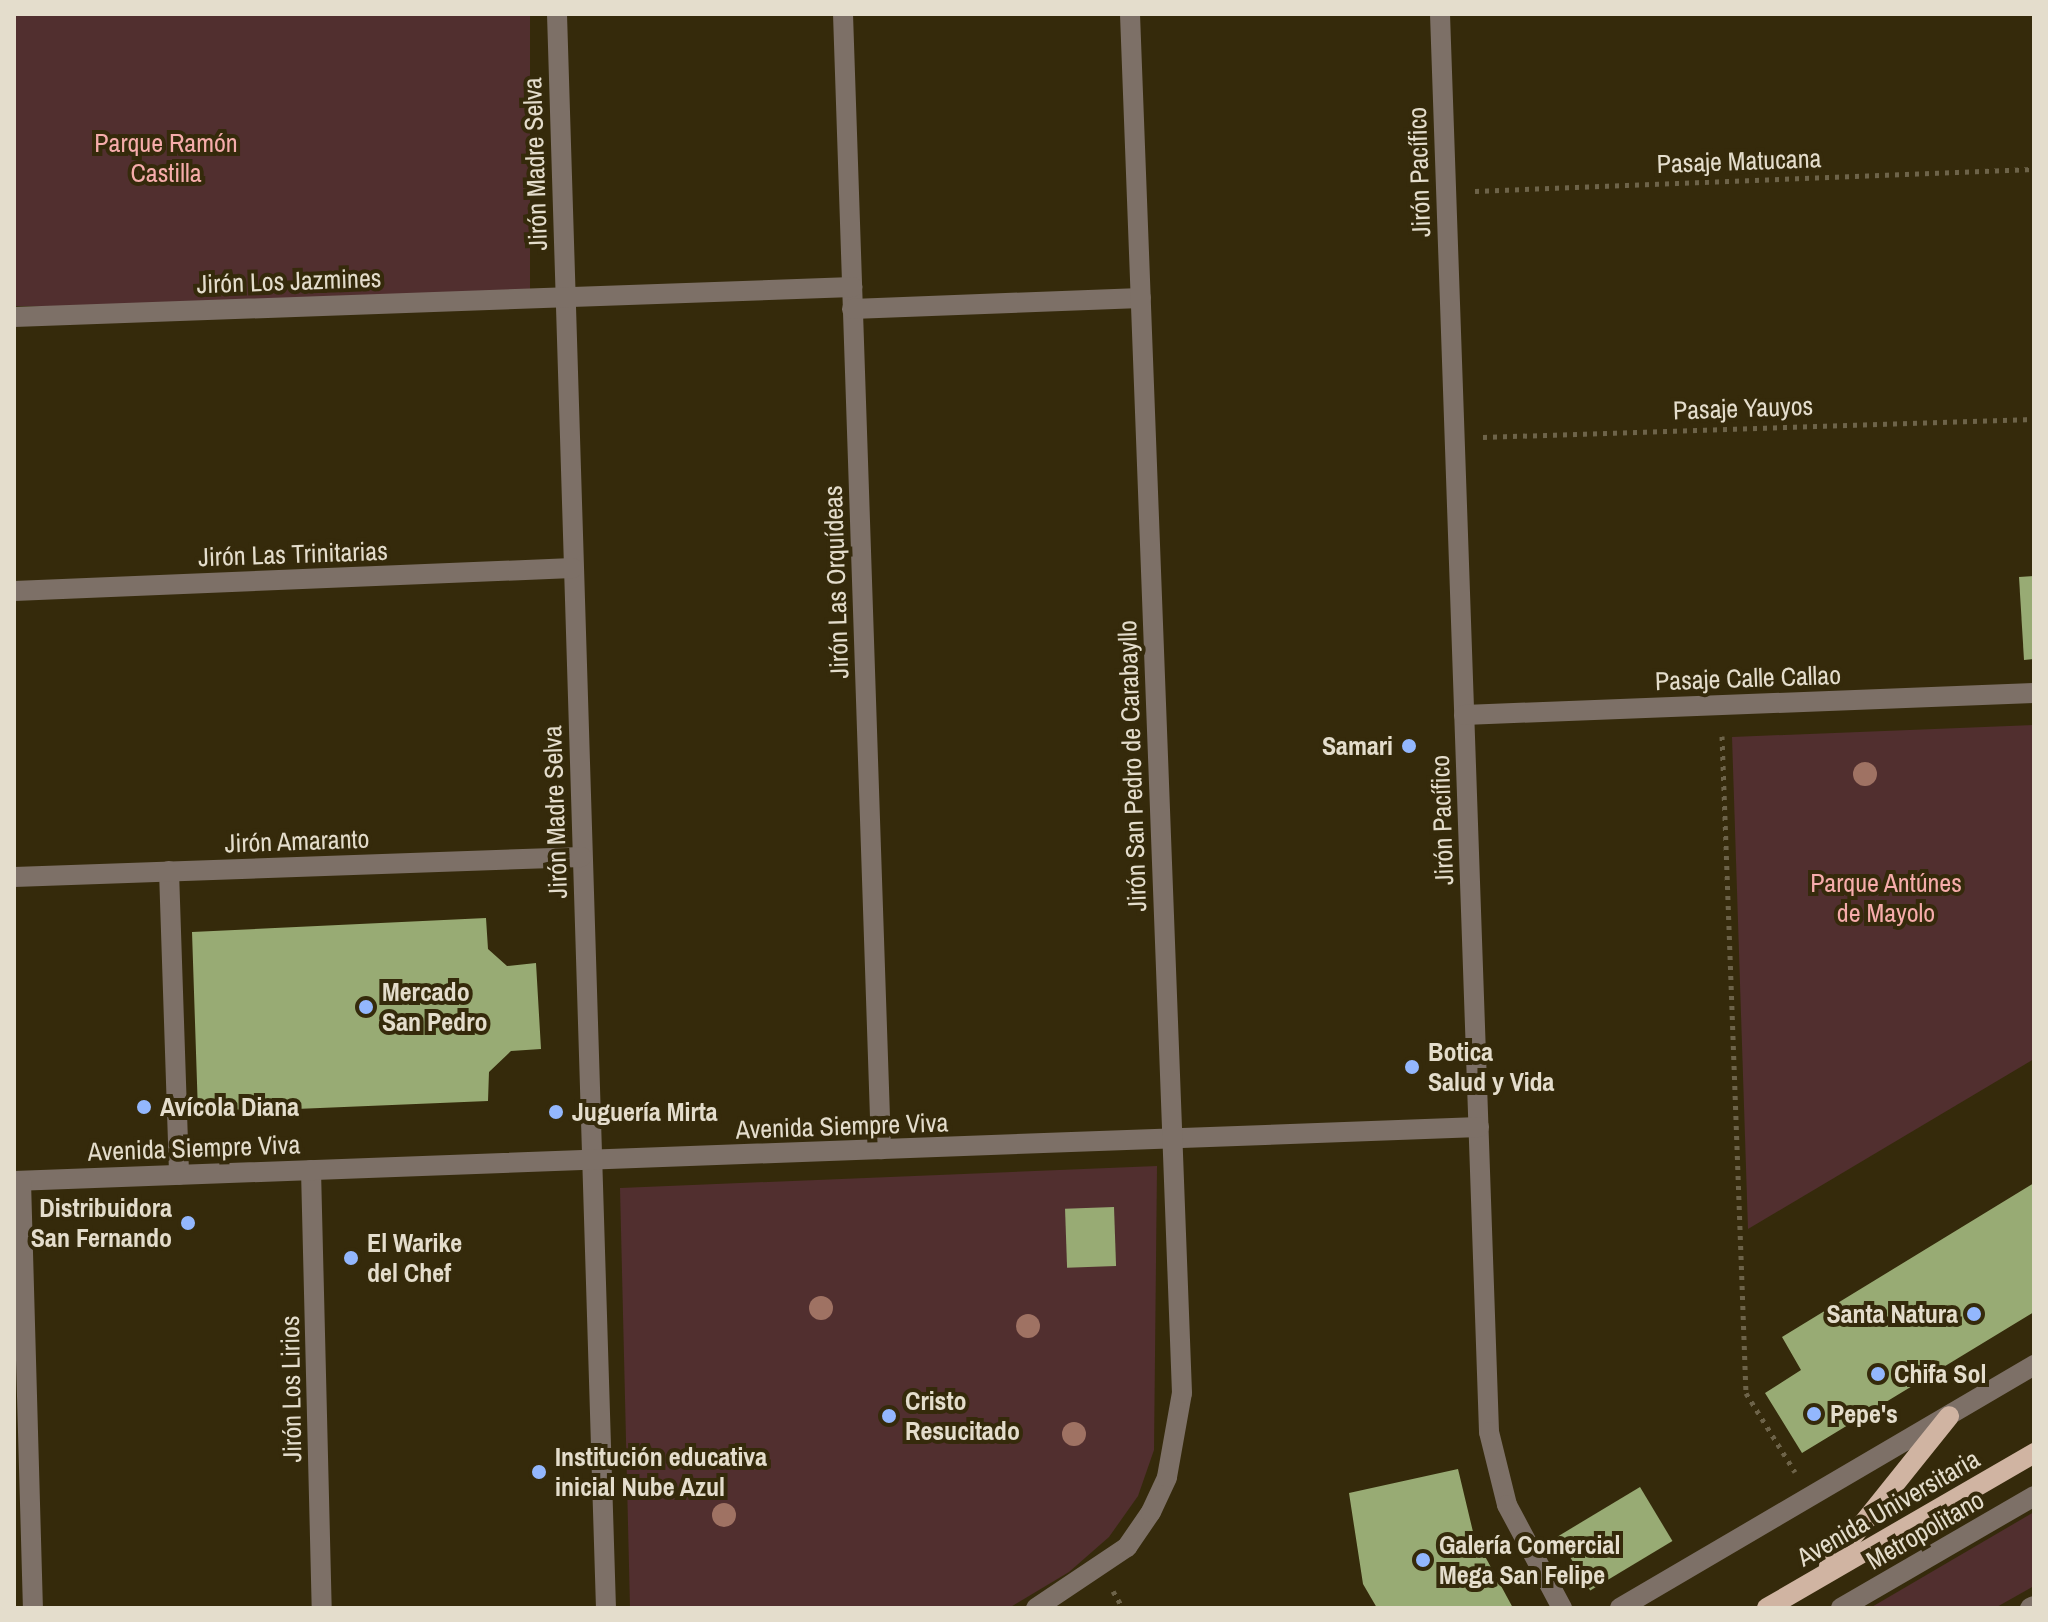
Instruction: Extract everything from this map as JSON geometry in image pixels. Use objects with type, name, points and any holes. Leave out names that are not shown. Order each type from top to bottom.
[{"type":"main road","points":[[1821,1577],[1949,1416]]},
{"type":"main road","name":"Avenida Universitaria","points":[[1767,1608],[2034,1453]]},
{"type":"street","name":"Jirón Madre Selva","points":[[557,14],[606,1608]]},
{"type":"street","name":"Jirón Las Orquídeas","points":[[843,14],[881,1149]]},
{"type":"street","name":"Jirón San Pedro de Carabayllo","points":[[1036,1608],[1100,1569],[1127,1547],[1151,1512],[1170,1463],[1182,1393],[1130,14]]},
{"type":"street","name":"Jirón Pacífico","points":[[1440,14],[1489,1432],[1507,1505],[1562,1608]]},
{"type":"street","name":"Jirón Los Jazmines","points":[[14,317],[852,287]]},
{"type":"street","points":[[852,309],[1141,298]]},
{"type":"street","name":"Jirón Las Trinitarias","points":[[14,591],[573,568]]},
{"type":"street","name":"Pasaje Calle Callao","points":[[1464,715],[2034,693]]},
{"type":"street","name":"Jirón Amaranto","points":[[14,877],[582,857]]},
{"type":"street","points":[[169,871],[179,1175]]},
{"type":"street","name":"Avenida Siempre Viva","points":[[17,1181],[1479,1127]]},
{"type":"street","name":"Jirón Los Lirios","points":[[311,1170],[322,1608]]},
{"type":"street","points":[[17,1181],[33,1608]]},
{"type":"street","name":"Avenida Universitaria","points":[[1620,1608],[2034,1365]]},
{"type":"street","name":"Metropolitano","points":[[1841,1608],[2034,1496]]},
{"type":"path","name":"Pasaje Matucana","points":[[1446,193],[2034,169]]},
{"type":"path","name":"Pasaje Yauyos","points":[[1454,438],[2034,419]]},
{"type":"path","points":[[1721,705],[1746,1393],[1810,1497]]},
{"type":"green space","name":"Parque Ramón Castilla","points":[[16,14],[530,14],[530,306],[16,306]]},
{"type":"green space","name":"Parque Antúnes de Mayolo","points":[[2034,725],[2034,1059],[1748,1229],[1732,737]]},
{"type":"green space","points":[[1157,1166],[1154,1450],[1138,1496],[1109,1537],[1069,1572],[1009,1608],[630,1608],[620,1188]]},
{"type":"green space","points":[[2034,1512],[2034,1586],[1995,1608],[1870,1608]]},
{"type":"building","points":[[2034,576],[2034,659],[2024,660],[2019,577]]},
{"type":"building","name":"Mercado San Pedro","points":[[486,918],[488,949],[507,966],[536,963],[541,1049],[511,1051],[489,1072],[488,1101],[198,1113],[192,932]]},
{"type":"building","points":[[2034,1183],[2034,1312],[1802,1453],[1765,1393],[1801,1370],[1782,1337]]},
{"type":"building","points":[[1114,1207],[1116,1266],[1067,1268],[1065,1209]]},
{"type":"building","name":"Galería Comercial Mega San Felipe","points":[[1458,1469],[1474,1536],[1513,1608],[1377,1608],[1363,1584],[1349,1493]]},
{"type":"building","points":[[1640,1487],[1672,1541],[1590,1590],[1558,1536]]},
{"type":"place","name":"Samari","points":[[1409,746]]},
{"type":"place","name":"Mercado San Pedro","points":[[366,1007]]},
{"type":"place","name":"Botica Salud y Vida","points":[[1412,1067]]},
{"type":"place","name":"Avícola Diana","points":[[144,1107]]},
{"type":"place","name":"Juguería Mirta","points":[[556,1112]]},
{"type":"place","name":"Distribuidora San Fernando","points":[[188,1223]]},
{"type":"place","name":"El Warike del Chef","points":[[351,1258]]},
{"type":"place","name":"Santa Natura","points":[[1974,1314]]},
{"type":"place","name":"Chifa Sol","points":[[1878,1374]]},
{"type":"place","name":"Pepe's","points":[[1814,1414]]},
{"type":"place","name":"Cristo Resucitado","points":[[889,1416]]},
{"type":"place","name":"Institución educativa inicial Nube Azul","points":[[539,1472]]},
{"type":"place","name":"Galería Comercial Mega San Felipe","points":[[1423,1560]]}]
